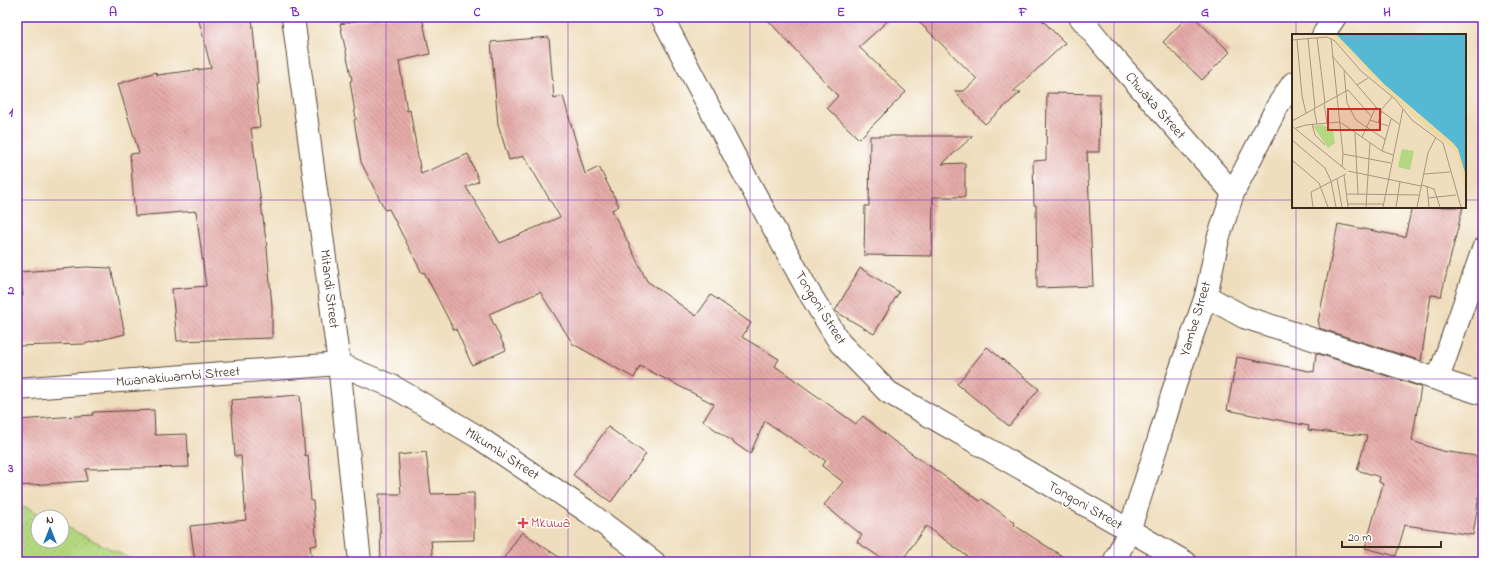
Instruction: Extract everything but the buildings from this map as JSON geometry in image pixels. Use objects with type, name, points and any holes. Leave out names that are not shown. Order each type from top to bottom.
[{"type":"street","name":"Mitandi Street","points":[[293,17],[339,364],[360,562]]},
{"type":"street","name":"Tongoni Street","points":[[662,17],[806,289],[840,343],[888,392],[1185,562]]},
{"type":"street","name":"Chwaka Street","points":[[1080,17],[1233,193]]},
{"type":"street","points":[[1324,34],[1334,17]]},
{"type":"street","name":"Yambe Street","points":[[1114,562],[1129,531],[1175,385],[1206,296],[1218,239],[1233,193],[1278,106],[1292,85]]},
{"type":"street","points":[[1438,379],[1483,249]]},
{"type":"street","points":[[1206,296],[1244,317],[1483,394]]},
{"type":"street","name":"Mwanakiwambi Street","points":[[17,389],[339,364]]},
{"type":"street","name":"Mikumbi Street","points":[[339,364],[394,387],[478,437],[588,512],[654,562]]},
{"type":"green space","points":[[17,503],[30,509],[30,549],[70,549],[70,529],[137,562],[17,562]]},
{"type":"place","name":"Mkuwa","points":[[523,523]]}]
